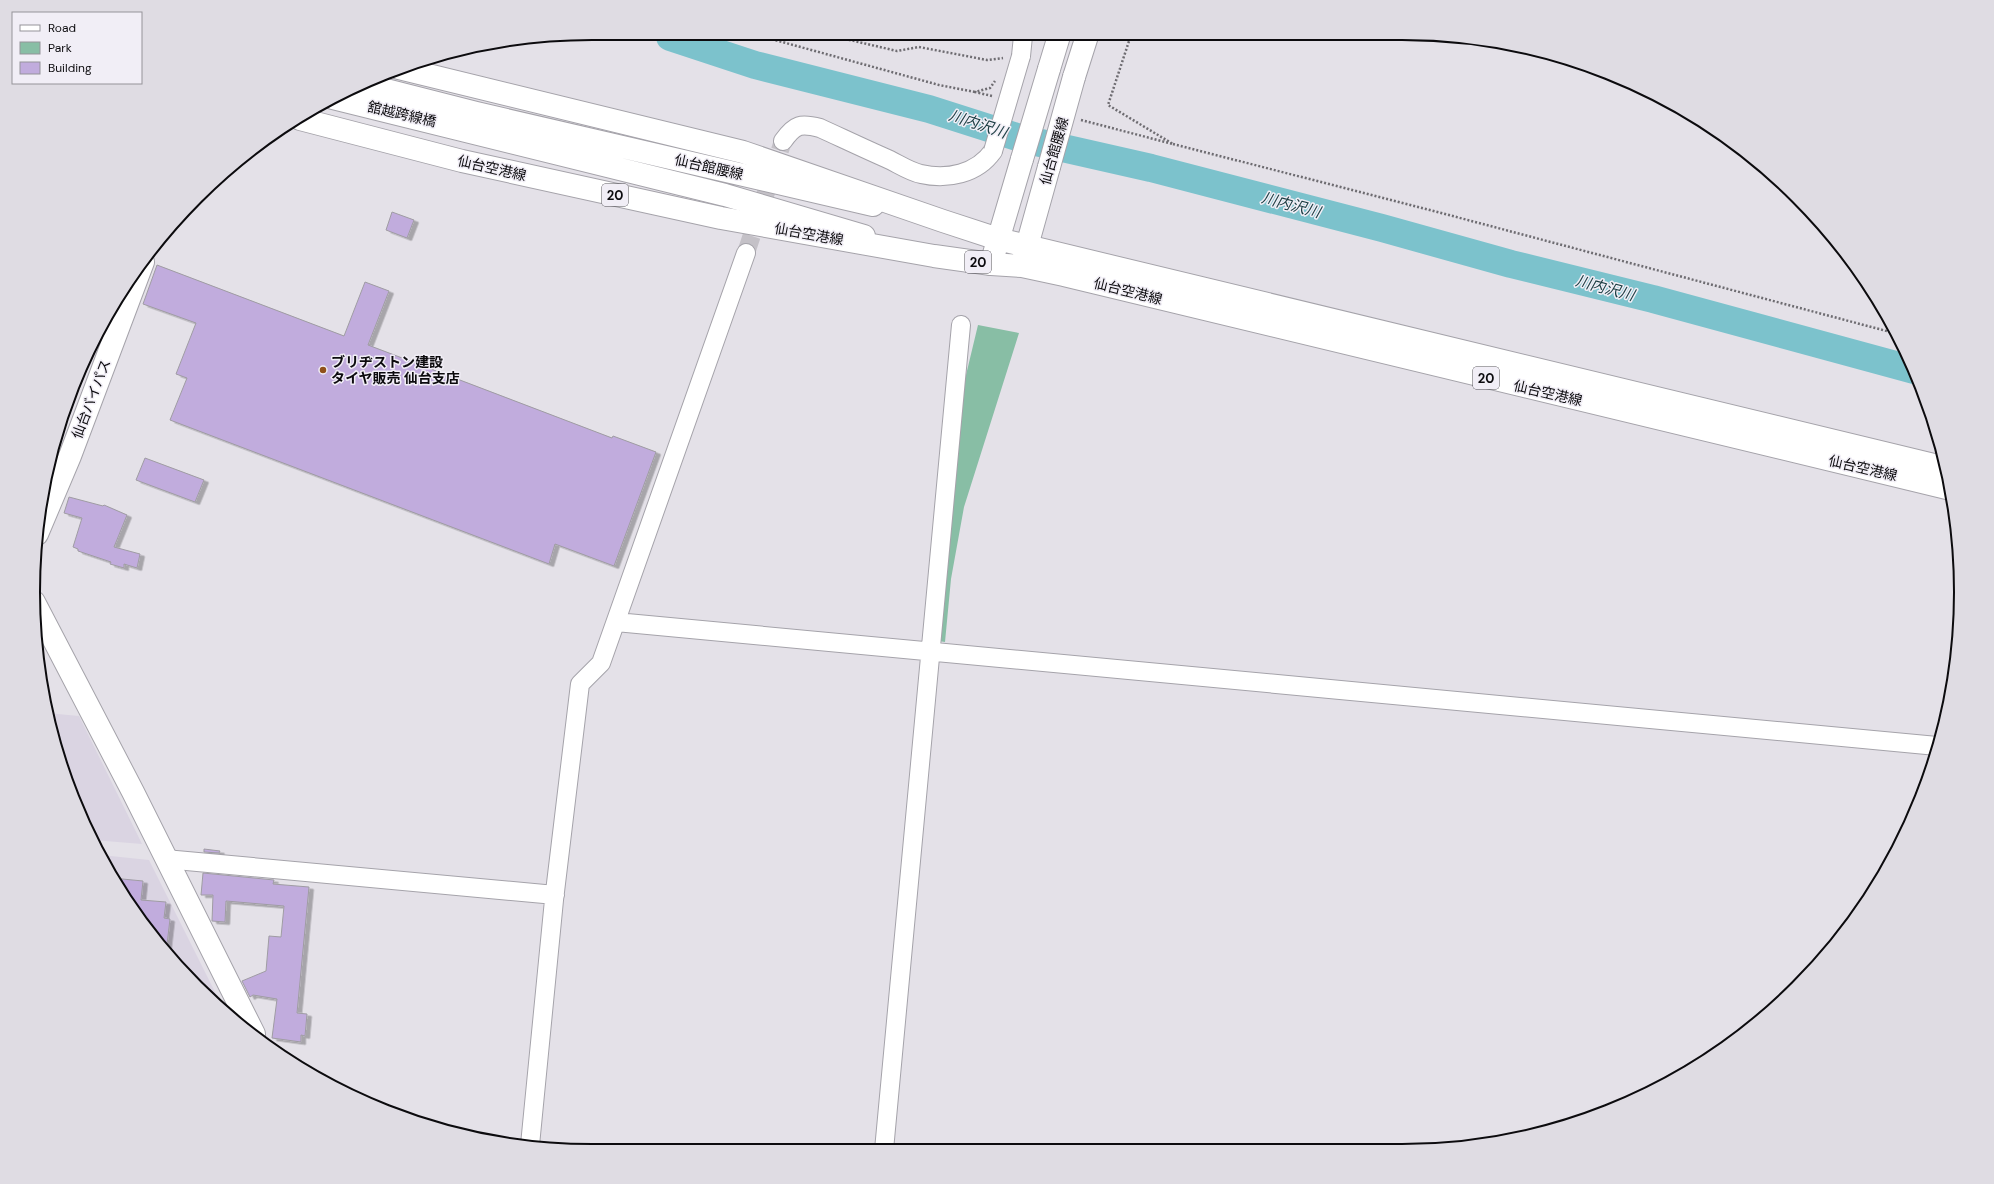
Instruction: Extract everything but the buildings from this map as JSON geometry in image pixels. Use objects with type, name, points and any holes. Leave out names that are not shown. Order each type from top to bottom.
[{"type":"main road","name":"仙台館腰線","points":[[991,264],[1058,40]]},
{"type":"main road","name":"仙台館腰線","points":[[1024,255],[1086,40]]},
{"type":"main road","name":"仙台空港線","points":[[410,71],[744,152],[998,239],[1024,255],[1944,487]]},
{"type":"main road","name":"舘越跨線橋","points":[[370,87],[474,122]]},
{"type":"main road","name":"舘越跨線橋","points":[[343,100],[474,122]]},
{"type":"main road","name":"仙台空港線","points":[[307,120],[462,161],[721,218],[934,256],[991,264],[1024,255],[1939,466]]},
{"type":"main road","name":"仙台館腰線","points":[[474,122],[943,221]]},
{"type":"main road","name":"仙台館腰線","points":[[474,122],[934,256]]},
{"type":"main road","name":"仙台バイパス","points":[[46,512],[70,456],[136,281]]},
{"type":"main road","points":[[41,615],[133,792],[165,859],[249,1024]]},
{"type":"street","points":[[783,141],[796,126],[805,124],[820,128],[920,174],[941,177],[957,175],[973,169],[989,157],[993,151],[1015,57],[1021,40]]},
{"type":"street","points":[[530,1140],[555,895],[580,684],[601,663],[746,253]]},
{"type":"street","points":[[885,1144],[961,325]]},
{"type":"street","points":[[616,622],[1932,746]]},
{"type":"street","points":[[165,859],[555,895]]},
{"type":"path","points":[[775,40],[939,84],[975,92]]},
{"type":"path","points":[[850,40],[897,51],[919,47],[988,60],[1015,57]]},
{"type":"path","points":[[1173,144],[1888,330]]},
{"type":"shaded area","points":[[54,714],[79,716],[142,844],[99,841],[82,803],[69,769]]},
{"type":"shaded area","points":[[107,856],[149,860],[217,997],[177,956],[154,928],[133,899]]},
{"type":"green space","points":[[978,325],[1019,333],[964,507],[951,579],[945,642],[938,641],[960,400]]},
{"type":"waterway","name":"川内沢川","points":[[679,40],[755,65],[929,109],[1023,139],[1151,168],[1382,228],[1511,264],[1653,299],[1906,368]]},
{"type":"tunnel","points":[[746,253],[783,141]]},
{"type":"place","name":"ブリヂストン建設 タイヤ販売 仙台支店","points":[[323,370]]}]
